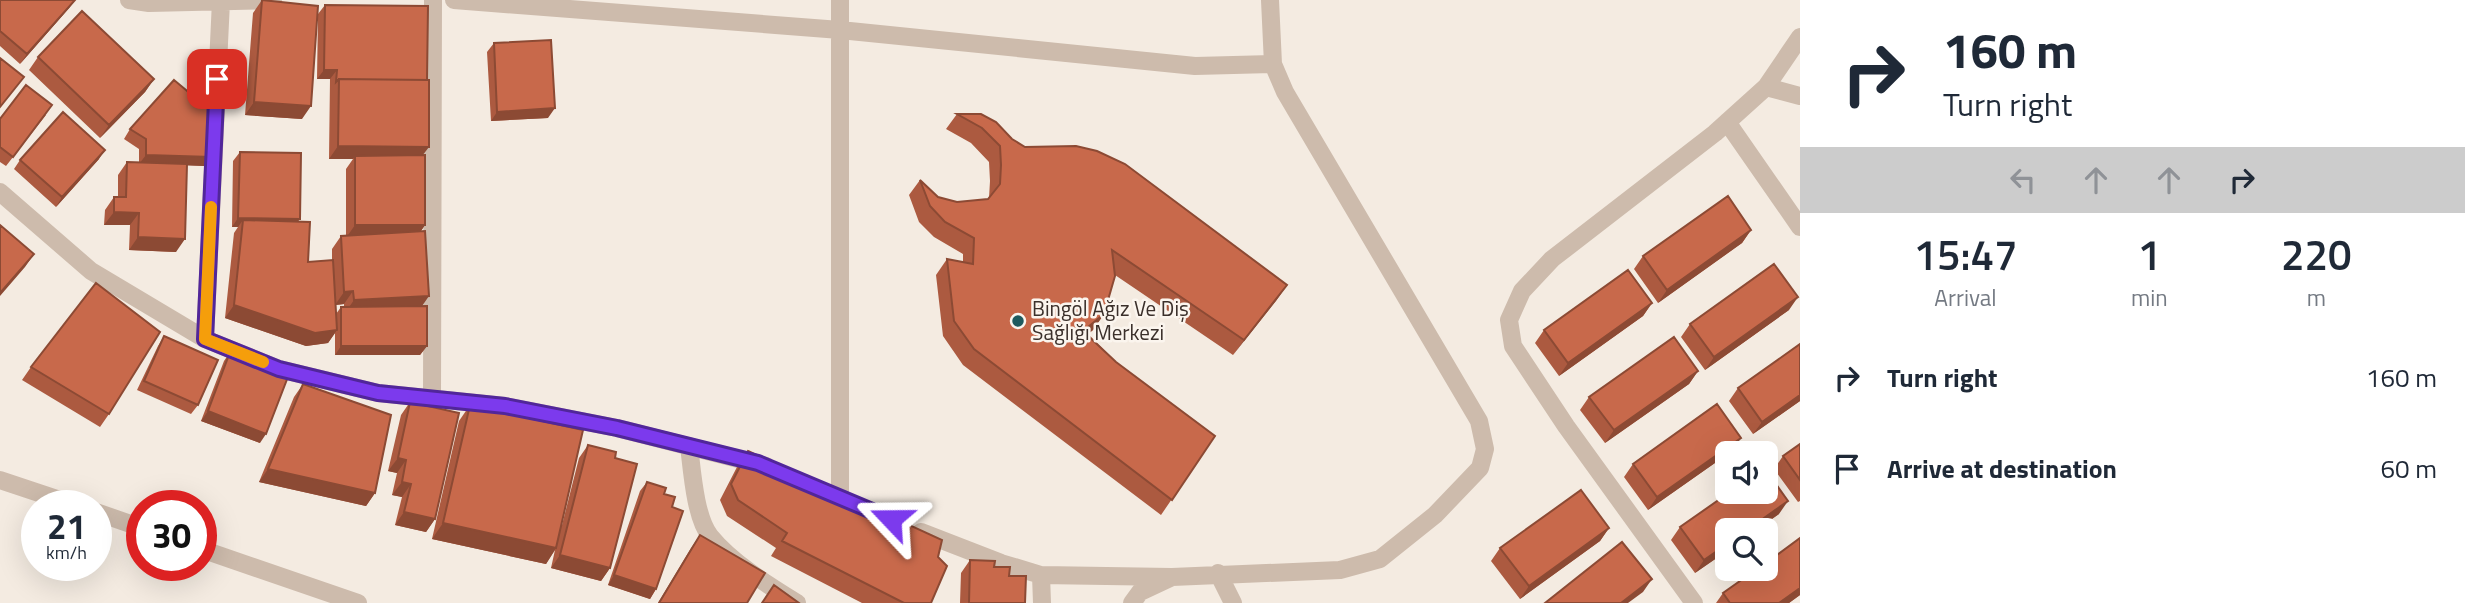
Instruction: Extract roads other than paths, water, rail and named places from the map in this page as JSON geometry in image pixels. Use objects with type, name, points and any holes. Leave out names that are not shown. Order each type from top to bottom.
[{"type":"street","points":[[129,0],[149,3],[273,0]]},
{"type":"street","points":[[432,399],[433,0]]},
{"type":"street","points":[[454,0],[840,30],[1195,66],[1273,64]]},
{"type":"street","points":[[817,488],[847,500],[840,0]]},
{"type":"street","points":[[904,524],[1001,563],[1041,575],[1172,576],[1340,570],[1380,559],[1435,515],[1480,468],[1485,449],[1479,421],[1285,92],[1273,64],[1270,0]]},
{"type":"street","points":[[205,339],[221,1]]},
{"type":"street","points":[[1693,603],[1566,426],[1513,346],[1509,320],[1522,291],[1552,259],[1727,122],[1766,87],[1800,37]]},
{"type":"street","points":[[1766,87],[1800,96]]},
{"type":"street","points":[[1727,122],[1800,227]]},
{"type":"street","points":[[0,192],[91,271],[205,339],[279,369],[378,393],[505,406],[617,428],[758,463],[782,473]]},
{"type":"street","points":[[689,446],[696,499],[708,535],[752,575],[797,603]]},
{"type":"street","points":[[0,480],[30,490]]},
{"type":"street","points":[[217,554],[358,603]]},
{"type":"street","points":[[1218,573],[1233,603]]},
{"type":"street","points":[[1041,575],[1042,603]]},
{"type":"street","points":[[1132,603],[1140,592],[1172,576]]},
{"type":"place","name":"Bingöl Ağız Ve Diş Sağlığı Merkezi","points":[[1018,321]]}]
